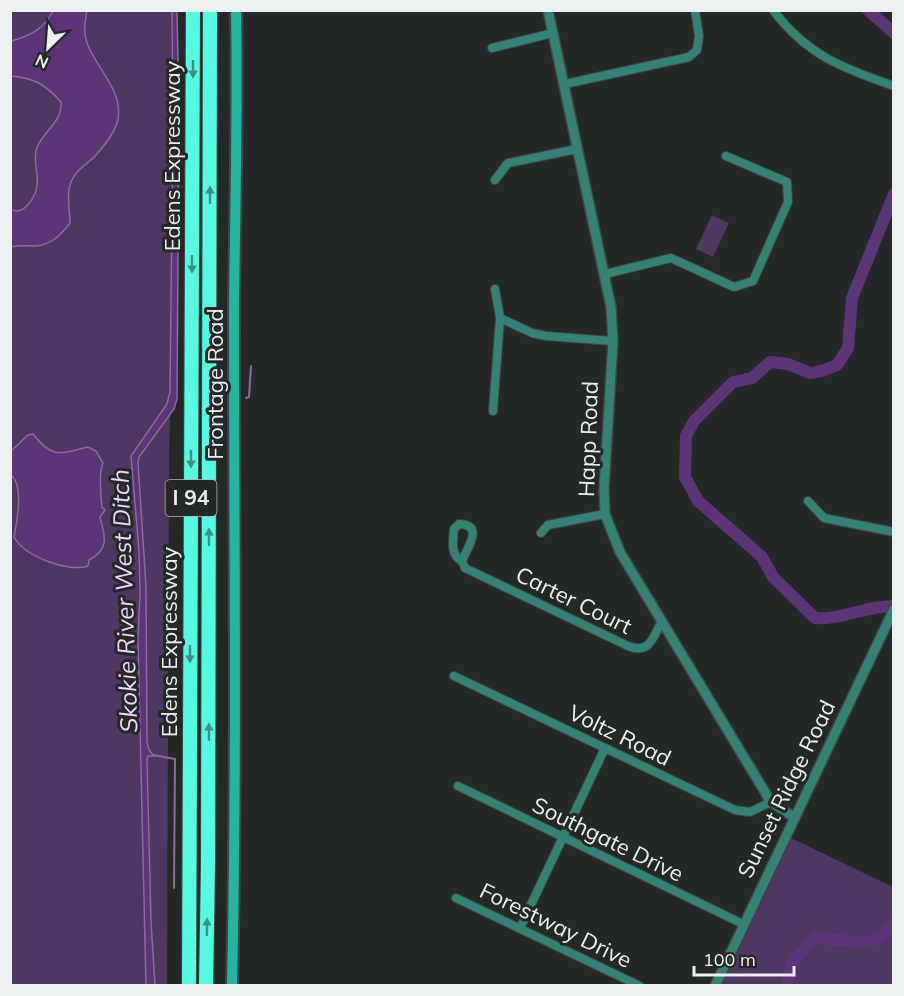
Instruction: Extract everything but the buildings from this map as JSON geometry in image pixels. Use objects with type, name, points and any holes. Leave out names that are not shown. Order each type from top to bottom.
[{"type":"highway","name":"Edens Expressway","points":[[189,986],[193,10]]},
{"type":"highway","name":"Edens Expressway","points":[[206,986],[210,10]]},
{"type":"main road","name":"Frontage Road","points":[[232,986],[235,865],[234,308],[238,113],[237,10]]},
{"type":"street","name":"Happ Road","points":[[548,10],[611,307],[613,341],[604,488],[605,514],[620,552],[771,802],[795,818]]},
{"type":"street","points":[[565,84],[688,57],[697,50],[699,36],[695,10]]},
{"type":"street","points":[[773,10],[801,42],[827,59],[851,71],[894,86]]},
{"type":"street","points":[[492,48],[553,33]]},
{"type":"street","points":[[495,180],[508,163],[577,149]]},
{"type":"street","points":[[605,274],[670,258],[734,287],[753,281],[788,202],[787,182],[726,156]]},
{"type":"street","points":[[493,411],[500,318],[495,289]]},
{"type":"street","points":[[500,318],[546,336],[613,341]]},
{"type":"street","points":[[808,501],[824,518],[894,532]]},
{"type":"street","points":[[541,533],[548,525],[605,514]]},
{"type":"street","name":"Carter Court","points":[[462,561],[465,568],[638,650],[649,644],[662,621]]},
{"type":"street","name":"Sunset Ridge Road","points":[[715,986],[894,609]]},
{"type":"street","name":"Voltz Road","points":[[454,676],[735,810],[750,812],[771,802]]},
{"type":"street","points":[[520,928],[605,748]]},
{"type":"street","name":"Southgate Drive","points":[[458,786],[743,924]]},
{"type":"street","name":"Forestway Drive","points":[[456,898],[640,986]]},
{"type":"shaded area","points":[[10,11],[174,11],[174,350],[169,462],[167,985],[11,985]]},
{"type":"shaded area","points":[[53,11],[87,11],[86,39],[117,98],[118,119],[106,143],[71,182],[68,197],[70,223],[66,228],[59,236],[46,244],[11,247],[11,209],[16,211],[24,208],[34,195],[37,180],[35,157],[37,147],[59,115],[61,102],[39,83],[11,76],[11,41],[36,31]]},
{"type":"shaded area","points":[[172,11],[177,11],[179,110],[177,399],[174,409],[139,457],[138,463],[146,586],[147,742],[154,756],[148,756],[147,760],[155,985],[146,986],[138,640],[139,551],[131,456],[167,404],[170,392]]},
{"type":"shaded area","points":[[712,215],[729,223],[713,257],[696,249]]},
{"type":"shaded area","points":[[33,434],[52,451],[64,452],[88,447],[96,451],[103,463],[100,485],[102,507],[105,510],[100,517],[104,542],[96,556],[89,560],[88,566],[69,567],[47,561],[27,551],[14,537],[18,495],[15,480],[11,475],[11,451],[28,435]]},
{"type":"shaded area","points":[[791,838],[893,887],[893,985],[720,986]]},
{"type":"waterway","points":[[868,10],[894,33]]},
{"type":"waterway","points":[[894,194],[852,298],[848,348],[837,365],[810,373],[788,364],[770,362],[752,378],[733,382],[694,421],[686,436],[685,477],[698,501],[762,557],[773,577],[815,618],[835,617],[894,606]]},
{"type":"waterway","points":[[246,398],[249,397],[251,366]]},
{"type":"waterway","points":[[153,755],[175,759],[174,888]]},
{"type":"waterway","points":[[787,986],[792,964],[815,938],[864,942],[881,938],[894,923]]},
{"type":"water label","name":"Skokie River West Ditch","points":[[125,601]]}]
